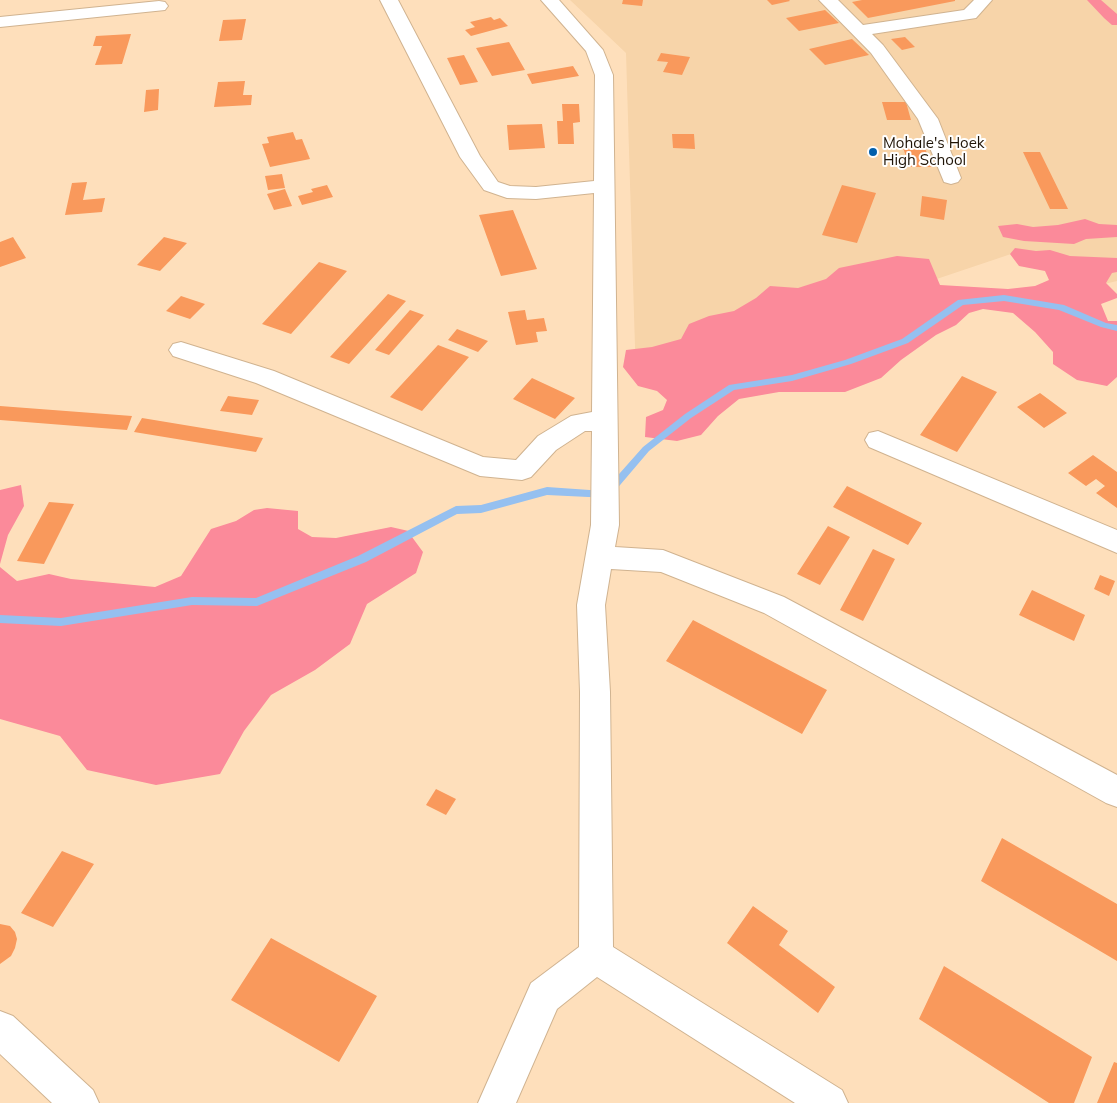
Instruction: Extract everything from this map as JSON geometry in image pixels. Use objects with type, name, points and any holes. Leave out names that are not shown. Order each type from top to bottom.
[{"type":"street","points":[[389,0],[470,157],[490,186],[507,192],[536,193],[605,186]]},
{"type":"street","points":[[550,0],[594,50],[604,75],[605,525],[591,605],[595,692],[596,956]]},
{"type":"street","points":[[828,0],[877,48],[928,119],[951,178]]},
{"type":"street","points":[[859,30],[970,14],[984,0]]},
{"type":"street","points":[[0,22],[159,6]]},
{"type":"street","points":[[181,350],[265,377],[480,466],[522,470],[546,442],[580,422],[605,421]]},
{"type":"street","points":[[878,440],[1117,542]]},
{"type":"street","points":[[600,557],[663,561],[774,605],[1117,792]]},
{"type":"street","points":[[497,1103],[544,996],[596,956]]},
{"type":"street","points":[[596,956],[829,1103]]},
{"type":"street","points":[[0,1029],[80,1103]]},
{"type":"shaded area","name":"Mohale's Hoek High School","points":[[570,0],[1117,0],[1117,281],[1096,286],[1020,251],[636,380],[626,53]]},
{"type":"shaded area","points":[[1087,0],[1101,0],[1117,14],[1117,25],[1112,25]]},
{"type":"shaded area","points":[[1085,219],[1099,224],[1117,225],[1117,237],[1086,239],[1074,244],[1024,241],[1003,237],[998,226],[1017,224],[1033,227],[1058,225]]},
{"type":"shaded area","points":[[1015,248],[1036,251],[1050,250],[1070,256],[1117,258],[1117,272],[1112,273],[1106,283],[1117,294],[1117,298],[1101,304],[1108,321],[1117,321],[1117,377],[1107,386],[1077,380],[1053,364],[1053,352],[1035,332],[1013,313],[983,309],[969,313],[956,325],[936,335],[901,360],[881,378],[845,392],[779,392],[739,399],[718,416],[701,435],[677,441],[645,437],[646,417],[663,410],[667,400],[657,391],[638,386],[623,367],[626,350],[652,347],[681,339],[689,324],[709,316],[734,311],[756,298],[770,286],[798,288],[826,279],[839,268],[897,256],[929,259],[940,285],[1008,289],[1035,286],[1049,280],[1045,271],[1019,266],[1010,254]]},
{"type":"shaded area","points":[[21,485],[24,506],[8,535],[0,564],[0,490]]},
{"type":"shaded area","points":[[267,508],[298,511],[298,529],[312,537],[336,538],[391,527],[413,532],[412,537],[423,552],[416,573],[367,604],[350,644],[315,670],[271,695],[244,731],[220,774],[156,785],[87,770],[60,736],[0,719],[0,567],[17,581],[49,574],[71,579],[155,587],[181,576],[211,529],[236,521],[254,510]]},
{"type":"building","points":[[623,0],[643,0],[642,6],[622,4]]},
{"type":"building","points":[[767,0],[789,0],[790,1],[772,5]]},
{"type":"building","points":[[862,0],[955,1],[868,18],[852,2]]},
{"type":"building","points":[[825,10],[839,23],[799,31],[786,18]]},
{"type":"building","points":[[491,17],[494,20],[500,18],[508,26],[471,36],[465,30],[475,27],[470,22]]},
{"type":"building","points":[[246,19],[242,40],[219,41],[223,20]]},
{"type":"building","points":[[131,34],[122,64],[95,65],[102,46],[93,46],[96,36]]},
{"type":"building","points":[[905,37],[915,47],[902,50],[891,39]]},
{"type":"building","points":[[852,39],[869,55],[825,65],[809,49]]},
{"type":"building","points":[[509,42],[525,70],[492,76],[476,48]]},
{"type":"building","points":[[661,53],[690,57],[682,75],[663,72],[668,62],[657,61]]},
{"type":"building","points":[[464,55],[478,82],[460,85],[447,58]]},
{"type":"building","points":[[573,66],[579,76],[532,84],[527,74]]},
{"type":"building","points":[[245,81],[243,95],[252,95],[251,105],[214,107],[218,82]]},
{"type":"building","points":[[159,89],[158,110],[144,112],[146,90]]},
{"type":"building","points":[[882,102],[906,102],[911,120],[887,120]]},
{"type":"building","points":[[562,104],[579,104],[580,122],[573,123],[574,144],[558,144],[557,121],[563,121]]},
{"type":"building","points":[[542,124],[545,148],[509,150],[507,125]]},
{"type":"building","points":[[293,132],[296,140],[302,139],[310,159],[270,167],[262,144],[269,143],[267,137]]},
{"type":"building","points":[[672,134],[694,134],[695,149],[673,148]]},
{"type":"building","points":[[903,148],[925,148],[932,167],[910,167]]},
{"type":"building","points":[[1023,152],[1040,152],[1068,209],[1050,209]]},
{"type":"building","points":[[282,174],[285,188],[268,190],[265,176]]},
{"type":"building","points":[[87,182],[83,200],[105,198],[102,212],[65,215],[72,183]]},
{"type":"building","points":[[327,185],[333,197],[302,205],[298,196],[313,192],[311,189]]},
{"type":"building","points":[[842,185],[876,193],[857,243],[822,235]]},
{"type":"building","points":[[285,189],[292,206],[274,210],[267,194]]},
{"type":"building","points":[[922,196],[947,200],[944,220],[920,216]]},
{"type":"building","points":[[513,210],[537,269],[501,276],[479,215]]},
{"type":"building","points":[[13,237],[26,258],[0,267],[0,242]]},
{"type":"building","points":[[164,237],[187,243],[160,271],[137,265]]},
{"type":"building","points":[[319,262],[347,271],[291,334],[262,324]]},
{"type":"building","points":[[388,294],[406,301],[349,364],[330,357]]},
{"type":"building","points":[[181,296],[205,304],[190,319],[166,311]]},
{"type":"building","points":[[410,310],[424,315],[389,355],[375,350]]},
{"type":"building","points":[[525,310],[527,320],[544,318],[547,331],[536,332],[538,342],[516,345],[508,312]]},
{"type":"building","points":[[457,329],[488,341],[478,352],[448,340]]},
{"type":"building","points":[[438,345],[469,357],[422,411],[390,397]]},
{"type":"building","points":[[962,376],[997,392],[957,452],[920,435]]},
{"type":"building","points":[[532,378],[575,398],[555,419],[513,399]]},
{"type":"building","points":[[1040,393],[1067,413],[1044,428],[1017,407]]},
{"type":"building","points":[[228,396],[259,400],[252,415],[220,411]]},
{"type":"building","points":[[0,406],[132,416],[127,430],[0,420]]},
{"type":"building","points":[[142,418],[263,438],[256,452],[134,432]]},
{"type":"building","points":[[1093,455],[1117,472],[1117,508],[1096,493],[1105,486],[1096,479],[1086,486],[1068,473]]},
{"type":"building","points":[[847,486],[922,523],[908,545],[833,507]]},
{"type":"building","points":[[49,502],[74,504],[44,564],[17,561]]},
{"type":"building","points":[[828,526],[850,537],[820,585],[797,574]]},
{"type":"building","points":[[873,549],[895,559],[863,621],[840,610]]},
{"type":"building","points":[[1100,575],[1115,581],[1109,596],[1094,589]]},
{"type":"building","points":[[1032,590],[1085,615],[1074,641],[1019,615]]},
{"type":"building","points":[[693,620],[827,690],[802,734],[666,661]]},
{"type":"building","points":[[436,789],[456,799],[446,815],[426,805]]},
{"type":"building","points":[[1002,838],[1117,904],[1117,961],[981,881]]},
{"type":"building","points":[[62,851],[94,864],[53,927],[21,913]]},
{"type":"building","points":[[753,906],[788,931],[779,945],[835,987],[818,1013],[727,943]]},
{"type":"building","points":[[0,924],[10,926],[15,932],[17,939],[11,956],[0,964]]},
{"type":"building","points":[[271,938],[377,996],[339,1062],[231,1000]]},
{"type":"building","points":[[944,966],[1092,1057],[1074,1103],[1049,1103],[919,1019]]},
{"type":"building","points":[[1114,1062],[1117,1063],[1117,1103],[1097,1103]]},
{"type":"waterway","points":[[0,619],[61,622],[192,601],[257,602],[362,559],[456,510],[481,509],[547,491],[606,495],[646,449],[688,416],[732,387],[792,378],[848,362],[905,341],[961,302],[1004,298],[1061,307],[1104,325],[1117,328]]},
{"type":"place","name":"Mohale's Hoek High School","points":[[873,152]]}]
